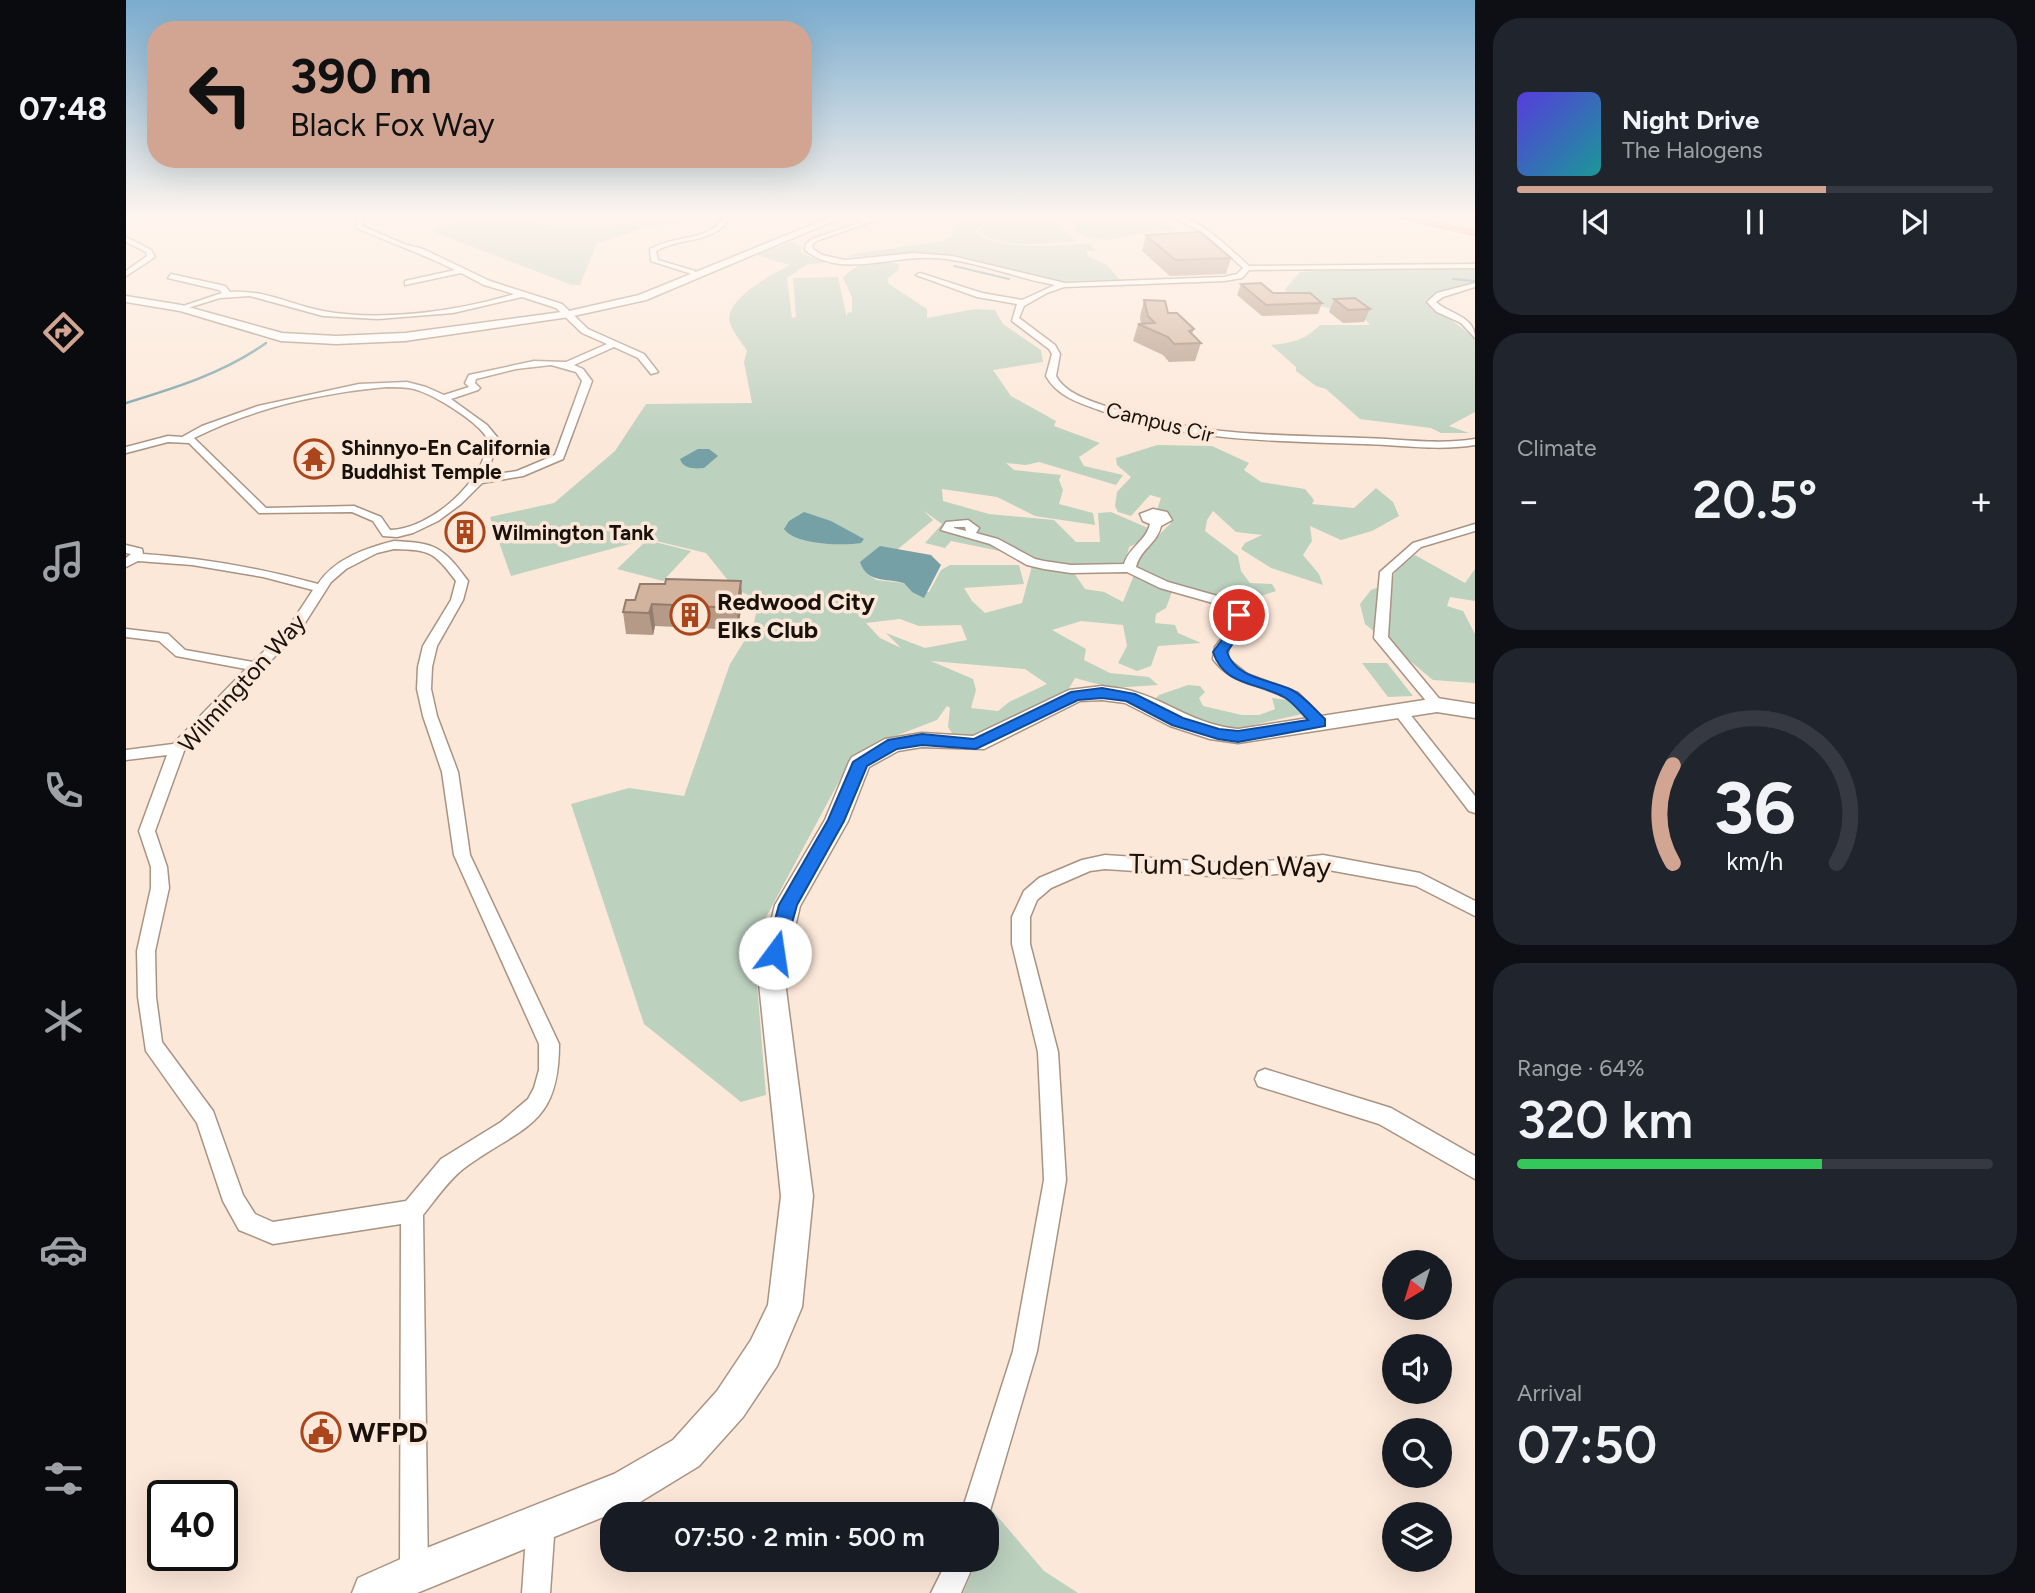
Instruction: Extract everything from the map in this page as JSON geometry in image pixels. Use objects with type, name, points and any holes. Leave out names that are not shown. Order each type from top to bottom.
[{"type":"main road","points":[[629,300],[649,291]]},
{"type":"main road","points":[[126,299],[181,308],[252,331],[311,340],[405,337],[569,314],[642,298],[658,291]]},
{"type":"main road","points":[[373,1593],[414,1573],[626,1488],[686,1453],[730,1404],[764,1353],[785,1307],[797,1196],[771,974],[779,932],[788,905],[836,821],[860,762],[893,744],[922,740],[976,744],[1076,695],[1102,693],[1130,697],[1177,721],[1218,734],[1238,736],[1437,705],[1475,711]]},
{"type":"street","points":[[225,291],[228,295]]},
{"type":"street","points":[[511,291],[559,306],[584,331],[641,356],[654,372]]},
{"type":"street","points":[[969,291],[1024,303],[1043,291]]},
{"type":"street","points":[[1456,291],[1431,300],[1435,307],[1464,321],[1475,321]]},
{"type":"street","points":[[181,308],[228,295],[261,296],[303,310],[356,316],[404,314],[476,305],[520,295]]},
{"type":"street","name":"Campus Cir","points":[[1024,303],[1017,309],[1015,318],[1052,347],[1055,358],[1051,376],[1055,384],[1077,397],[1140,421],[1199,435],[1251,440],[1432,446],[1475,442]]},
{"type":"street","points":[[1464,321],[1475,335]]},
{"type":"street","points":[[570,366],[618,345]]},
{"type":"street","points":[[443,399],[475,388],[469,380],[472,377],[509,366],[542,363],[570,366],[580,370],[587,381],[562,454],[519,474],[477,480]]},
{"type":"street","points":[[126,450],[161,440],[186,439],[198,443],[263,511],[354,509],[371,514],[384,531],[392,534],[424,523],[465,495],[477,480],[493,443],[492,436],[443,399],[406,385],[352,386],[218,424],[186,439]]},
{"type":"street","points":[[1129,568],[1134,552],[1153,535],[1156,523]]},
{"type":"street","points":[[1437,705],[1381,638],[1385,572],[1417,545],[1475,527]]},
{"type":"street","points":[[970,534],[994,541],[1031,562],[1071,569],[1129,568],[1164,585],[1217,600],[1235,610],[1240,625],[1222,647],[1220,659],[1224,665],[1239,676],[1289,694],[1320,723]]},
{"type":"street","name":"Wilmington Way","points":[[394,545],[421,546],[441,554],[462,581],[457,600],[430,646],[424,689],[430,716],[450,772],[462,855],[549,1044],[551,1067],[545,1092],[525,1119],[453,1163],[412,1212],[273,1233],[247,1222],[234,1201],[206,1118],[153,1045],[146,997],[146,951],[160,888],[159,867],[147,831],[177,749],[207,715],[257,667],[293,631],[320,588],[342,566],[357,556],[394,545]]},
{"type":"street","points":[[130,556],[192,561],[264,573],[320,588]]},
{"type":"street","points":[[126,633],[163,637],[181,653],[257,667]]},
{"type":"street","points":[[1399,712],[1475,807]]},
{"type":"street","points":[[126,755],[177,749]]},
{"type":"street","name":"Tum Suden Way","points":[[979,1502],[1025,1351],[1055,1180],[1048,1052],[1021,943],[1021,917],[1030,896],[1045,883],[1088,865],[1105,862],[1241,871],[1324,862],[1420,880],[1475,909]]},
{"type":"street","points":[[1265,1079],[1384,1115],[1475,1168]]},
{"type":"street","points":[[412,1212],[414,1573]]},
{"type":"street","points":[[536,1593],[541,1522]]},
{"type":"street","points":[[945,1593],[957,1572]]},
{"type":"green space","points":[[748,291],[789,291],[792,318],[796,317],[794,291],[841,291],[847,318],[847,313],[852,312],[849,291],[900,291],[927,309],[927,318],[975,309],[995,310],[1003,324],[1041,350],[1043,362],[993,370],[1011,396],[1056,421],[1054,426],[1100,443],[1079,457],[1084,466],[1123,475],[1116,485],[1039,462],[1026,465],[1006,463],[1014,470],[1061,475],[1059,480],[1063,490],[1059,504],[1093,513],[1095,525],[1035,516],[997,497],[942,489],[943,501],[989,514],[1054,520],[1076,542],[1100,542],[1098,513],[1111,512],[1148,528],[1146,539],[1129,547],[1125,565],[1073,566],[951,541],[945,548],[925,543],[942,524],[924,511],[933,520],[868,574],[876,580],[904,583],[912,592],[929,592],[941,570],[950,565],[1019,565],[1024,584],[964,588],[972,601],[985,613],[1022,603],[1032,566],[1074,573],[1085,589],[1104,592],[1123,602],[1134,575],[1172,592],[1166,608],[1156,614],[1155,623],[1175,625],[1178,633],[1201,643],[1158,646],[1151,666],[1137,671],[1118,663],[1127,646],[1123,625],[1081,621],[1052,630],[1086,649],[1084,660],[1110,673],[1149,677],[1158,685],[1112,688],[1075,678],[1068,690],[984,737],[957,741],[948,727],[950,708],[947,706],[937,720],[872,745],[851,759],[764,921],[755,959],[766,1095],[741,1102],[644,1024],[571,804],[629,788],[684,796],[730,664],[753,627],[759,600],[735,589],[706,553],[648,539],[511,576],[490,517],[554,503],[615,451],[646,404],[752,403],[744,362],[747,351],[730,323],[734,305]],"holes":[[[900,619],[919,626],[961,625],[967,640],[925,648],[886,633],[901,648],[880,638],[866,623]],[[931,661],[1025,669],[1047,684],[1009,702],[998,711],[971,708],[976,690],[973,679]]]},
{"type":"green space","points":[[1286,291],[1445,291],[1426,301],[1475,338],[1475,412],[1449,426],[1469,433],[1441,433],[1431,428],[1360,419],[1326,389],[1316,386],[1296,371],[1296,367],[1271,345],[1297,340],[1320,325],[1370,325],[1363,317],[1290,298]]},
{"type":"green space","points":[[1157,445],[1212,446],[1249,463],[1244,470],[1261,482],[1305,489],[1314,500],[1312,504],[1354,508],[1376,488],[1393,502],[1399,516],[1372,531],[1341,540],[1310,526],[1312,541],[1303,555],[1319,574],[1323,585],[1271,568],[1241,549],[1245,543],[1262,535],[1236,532],[1213,511],[1207,520],[1205,531],[1238,556],[1241,571],[1250,583],[1272,584],[1276,591],[1237,604],[1164,583],[1135,568],[1140,554],[1171,523],[1157,510],[1161,498],[1150,495],[1131,516],[1118,512],[1115,506],[1117,492],[1131,477],[1117,465],[1116,458]]},
{"type":"green space","points":[[647,540],[691,551],[663,581],[617,569]]},
{"type":"green space","points":[[1415,555],[1465,583],[1475,569],[1475,601],[1450,597],[1447,606],[1463,611],[1475,634],[1475,683],[1433,680],[1365,624],[1360,604],[1371,590],[1392,582],[1396,568]]},
{"type":"green space","points":[[1362,663],[1387,663],[1413,696],[1388,697]]},
{"type":"green space","points":[[1188,685],[1200,686],[1205,692],[1199,698],[1203,706],[1242,715],[1259,715],[1275,709],[1272,698],[1289,700],[1302,714],[1227,731],[1209,729],[1154,700],[1159,695]]},
{"type":"green space","points":[[999,1518],[1044,1571],[1078,1593],[963,1593],[972,1572],[999,1572]]},
{"type":"water","points":[[698,449],[709,449],[718,456],[704,468],[684,465],[680,459]]},
{"type":"water","points":[[804,512],[831,521],[864,539],[861,543],[843,544],[808,541],[784,529],[789,521]]},
{"type":"water","points":[[880,546],[931,555],[941,565],[924,598],[912,592],[904,583],[872,577],[863,569],[860,562]]},
{"type":"building","points":[[1250,291],[1310,293],[1322,303],[1266,305]]},
{"type":"building","points":[[1355,298],[1370,309],[1348,310],[1334,299]]},
{"type":"building","points":[[1144,300],[1165,301],[1168,313],[1177,313],[1194,329],[1189,331],[1201,343],[1174,344],[1168,337],[1138,324],[1155,323],[1148,316]]},
{"type":"building","points":[[666,579],[741,581],[737,608],[652,604],[649,613],[623,612],[626,600],[635,600],[640,584],[665,584]]},
{"type":"waterway","points":[[126,403],[216,371],[266,343]]},
{"type":"place","name":"Shinnyo-En California Buddhist Temple","points":[[314,459]]},
{"type":"place","name":"Wilmington Tank","points":[[465,532]]},
{"type":"place","name":"Redwood City Elks Club","points":[[690,615]]},
{"type":"place","name":"WFPD","points":[[321,1432]]},
{"type":"route","points":[[775,953],[788,905],[836,821],[860,762],[893,744],[922,740],[976,744],[1076,695],[1102,693],[1130,697],[1177,721],[1218,734],[1238,736],[1320,723],[1289,694],[1239,676],[1224,665],[1220,652],[1237,631],[1240,625],[1239,615]]}]
